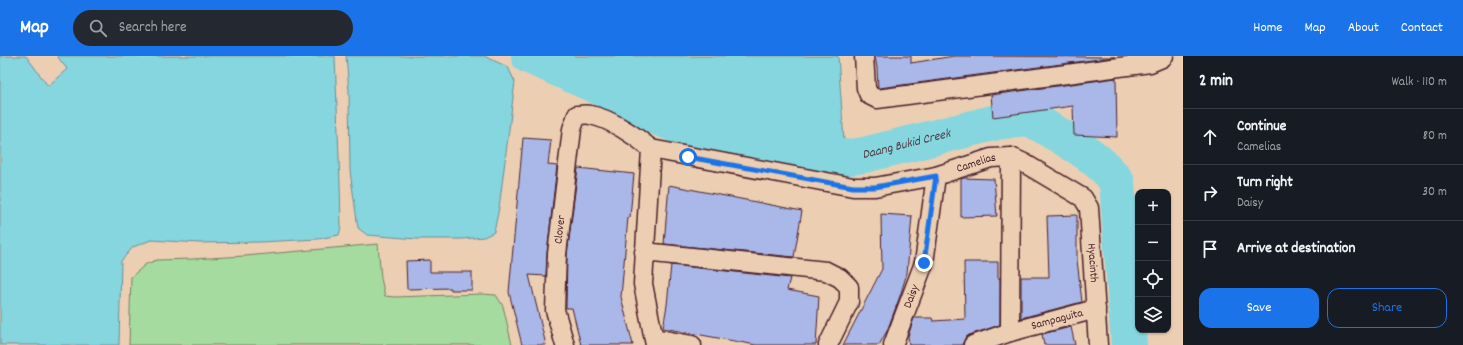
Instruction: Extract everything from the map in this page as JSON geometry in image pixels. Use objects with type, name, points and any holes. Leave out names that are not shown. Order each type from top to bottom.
[{"type":"street","points":[[864,56],[866,88],[869,95],[877,99],[1150,63],[1164,56]]},
{"type":"street","name":"Clover","points":[[565,345],[555,310],[557,254],[572,129],[577,115],[589,115],[607,120],[640,140],[651,149]]},
{"type":"street","points":[[651,149],[643,284],[654,342],[692,345]]},
{"type":"street","name":"Camelias","points":[[651,149],[853,187],[875,187],[936,176],[991,158],[1011,157],[1024,163],[1083,198],[1089,208],[1090,218]]},
{"type":"street","points":[[1010,332],[1011,157]]},
{"type":"street","name":"Daisy","points":[[893,345],[924,263],[936,176]]},
{"type":"street","name":"Hyacinth","points":[[1090,218],[1098,345]]},
{"type":"street","points":[[644,252],[826,271],[840,278],[849,287],[849,302],[828,345]]},
{"type":"street","name":"Sampaguita","points":[[972,345],[1010,332],[1096,309]]},
{"type":"green space","points":[[378,244],[381,278],[385,296],[496,295],[503,306],[512,345],[129,345],[131,277],[146,264],[157,260],[245,256]]},
{"type":"water","points":[[0,56],[26,56],[48,86],[67,69],[57,56],[335,56],[341,227],[339,235],[318,239],[260,242],[199,243],[151,240],[133,247],[121,261],[119,345],[0,345]]},
{"type":"water","points":[[346,56],[484,56],[508,67],[515,82],[499,208],[494,232],[484,237],[462,239],[417,239],[367,235],[358,228],[350,171],[349,91]]},
{"type":"water","points":[[560,56],[838,56],[845,155],[658,114]]},
{"type":"building","points":[[875,56],[911,56],[911,63],[954,56],[1115,57],[878,88]]},
{"type":"building","points":[[1116,78],[1117,137],[1074,135],[1073,106],[993,117],[991,95]]},
{"type":"building","points":[[523,138],[551,140],[548,165],[557,166],[547,253],[546,276],[529,275],[546,345],[522,345],[509,292]]},
{"type":"building","points":[[578,168],[634,174],[630,217],[628,217],[621,297],[633,345],[581,345],[572,308],[566,308],[567,255]]},
{"type":"building","points":[[961,179],[994,179],[997,216],[961,217]]},
{"type":"building","points":[[669,185],[802,211],[794,257],[664,244]]},
{"type":"building","points":[[881,214],[912,216],[907,273],[887,331],[879,345],[843,345],[882,269]]},
{"type":"building","points":[[1077,215],[1077,260],[1082,302],[1021,318],[1021,277],[1049,277],[1047,216]]},
{"type":"building","points":[[430,260],[430,272],[472,272],[472,290],[451,290],[451,288],[407,289],[406,261]]},
{"type":"building","points":[[964,262],[998,262],[998,278],[1000,278],[1000,325],[969,335],[965,338],[962,345],[909,345],[908,336],[914,318],[932,318],[933,321],[965,319]]},
{"type":"building","points":[[671,265],[790,278],[787,290],[819,296],[816,345],[756,345],[663,328]]},
{"type":"building","points":[[1071,327],[1075,345],[1044,345],[1042,334]]},
{"type":"waterway","name":"Daang Bukid Creek","points":[[529,56],[599,87],[656,117],[689,130],[830,158],[864,155],[997,122],[1026,118],[1035,121],[1090,155],[1100,163],[1117,182],[1129,345]]},
{"type":"route","points":[[688,157],[834,185],[853,187],[875,187],[936,176],[924,263]]}]
